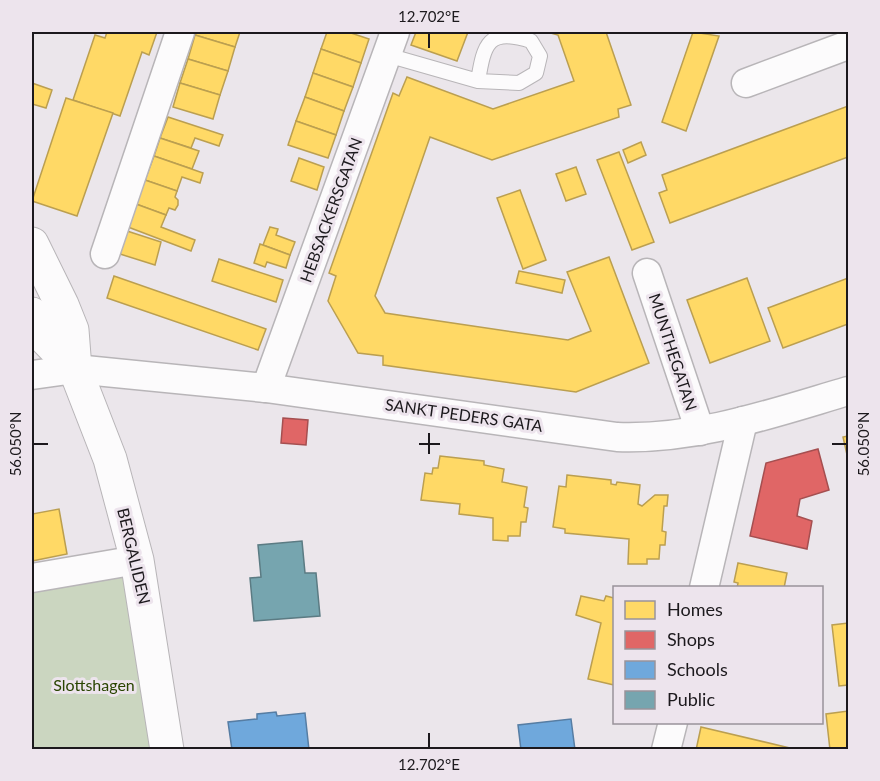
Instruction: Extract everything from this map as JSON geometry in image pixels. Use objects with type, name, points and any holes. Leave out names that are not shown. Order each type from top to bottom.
[{"type":"street","points":[[105,254],[180,32]]},
{"type":"street","name":"HEBSACKERSGATAN","points":[[266,388],[391,43]]},
{"type":"street","points":[[746,83],[849,45]]},
{"type":"street","points":[[32,244],[72,330],[75,369]]},
{"type":"street","name":"MUNTHEGATAN","points":[[647,273],[700,431]]},
{"type":"street","points":[[32,314],[46,339],[75,369]]},
{"type":"street","name":"SANKT PEDERS GATA","points":[[32,375],[75,369],[266,388],[617,437],[647,437],[700,431],[849,391]]},
{"type":"street","name":"BERGALIDEN","points":[[75,369],[110,459],[137,560],[167,750]]},
{"type":"street","points":[[704,586],[743,421]]},
{"type":"street","points":[[32,578],[137,560]]},
{"type":"street","points":[[666,750],[673,724]]},
{"type":"lane","points":[[391,43],[478,81],[519,83],[536,73],[540,56],[531,41],[510,34],[493,40],[483,49],[478,81]]},
{"type":"green space","name":"Slottshagen","points":[[137,560],[167,749],[32,750],[32,578]]},
{"type":"building: Homes","points":[[107,32],[157,32],[149,55],[142,52],[120,116],[73,100],[95,35],[105,38]]},
{"type":"building: Homes","points":[[196,32],[240,32],[235,47],[195,35]]},
{"type":"building: Homes","points":[[327,32],[348,32],[369,39],[361,63],[321,49]]},
{"type":"building: Homes","points":[[416,32],[468,32],[457,61],[411,45]]},
{"type":"building: Homes","points":[[547,32],[606,32],[631,105],[618,109],[619,117],[492,160],[430,137],[375,296],[385,313],[568,340],[591,331],[567,272],[609,257],[649,363],[576,392],[383,365],[383,356],[358,353],[328,301],[336,276],[329,273],[393,93],[399,96],[407,77],[493,109],[574,81],[558,35]]},
{"type":"building: Homes","points":[[693,32],[719,36],[686,131],[662,122]]},
{"type":"building: Homes","points":[[195,35],[235,47],[228,71],[188,59]]},
{"type":"building: Homes","points":[[321,49],[361,63],[353,87],[313,73]]},
{"type":"building: Homes","points":[[188,59],[228,71],[220,95],[180,83]]},
{"type":"building: Homes","points":[[313,73],[353,87],[344,111],[305,97]]},
{"type":"building: Homes","points":[[32,83],[52,90],[46,108],[32,104]]},
{"type":"building: Homes","points":[[180,83],[220,95],[213,119],[173,107]]},
{"type":"building: Homes","points":[[305,97],[344,111],[336,135],[296,121]]},
{"type":"building: Homes","points":[[66,98],[113,113],[77,216],[32,201]]},
{"type":"building: Homes","points":[[848,106],[848,157],[670,223],[659,193],[667,190],[662,175]]},
{"type":"building: Homes","points":[[168,117],[223,135],[219,146],[195,138],[191,148],[160,138]]},
{"type":"building: Homes","points":[[296,121],[336,135],[328,158],[288,145]]},
{"type":"building: Homes","points":[[160,138],[199,151],[192,169],[154,156]]},
{"type":"building: Homes","points":[[641,142],[646,155],[628,163],[623,150]]},
{"type":"building: Homes","points":[[619,152],[654,242],[632,250],[597,160]]},
{"type":"building: Homes","points":[[154,156],[203,173],[200,183],[182,177],[177,191],[145,180]]},
{"type":"building: Homes","points":[[299,158],[324,167],[317,190],[291,181]]},
{"type":"building: Homes","points":[[576,167],[586,194],[566,201],[556,174]]},
{"type":"building: Homes","points":[[145,180],[177,191],[175,197],[178,205],[175,210],[169,208],[166,215],[136,204]]},
{"type":"building: Homes","points":[[520,190],[546,260],[523,269],[497,198]]},
{"type":"building: Homes","points":[[136,204],[166,215],[161,227],[195,240],[191,251],[128,227]]},
{"type":"building: Homes","points":[[270,227],[278,229],[276,235],[295,242],[290,255],[263,245]]},
{"type":"building: Homes","points":[[127,231],[161,242],[155,265],[120,254]]},
{"type":"building: Homes","points":[[260,244],[290,255],[286,268],[267,262],[265,267],[254,263]]},
{"type":"building: Homes","points":[[219,259],[283,280],[276,302],[212,281]]},
{"type":"building: Homes","points":[[519,271],[565,280],[562,293],[516,283]]},
{"type":"building: Homes","points":[[114,276],[266,329],[258,350],[107,298]]},
{"type":"building: Homes","points":[[747,278],[770,341],[710,363],[687,300]]},
{"type":"building: Homes","points":[[848,278],[848,324],[783,348],[768,308]]},
{"type":"building: Homes","points":[[848,436],[848,459],[843,437]]},
{"type":"building: Homes","points":[[440,456],[484,461],[484,465],[504,469],[502,482],[527,487],[524,507],[528,508],[526,522],[521,522],[520,536],[508,536],[508,541],[493,540],[493,518],[459,514],[460,504],[421,500],[425,473],[432,474],[433,468],[438,468]]},
{"type":"building: Homes","points":[[567,475],[611,480],[611,484],[616,485],[617,482],[640,485],[638,504],[642,506],[655,495],[668,495],[667,506],[664,506],[662,531],[666,532],[665,545],[660,545],[659,559],[647,559],[647,564],[628,564],[629,539],[565,533],[565,529],[553,527],[559,486],[566,487]]},
{"type":"building: Homes","points":[[59,509],[67,554],[32,561],[32,514]]},
{"type":"building: Homes","points":[[738,563],[787,573],[784,586],[737,586],[738,583],[734,582]]},
{"type":"building: Homes","points":[[581,596],[604,601],[606,596],[613,598],[613,685],[588,679],[601,623],[576,615]]},
{"type":"building: Homes","points":[[848,623],[848,685],[839,686],[832,625]]},
{"type":"building: Homes","points":[[848,711],[848,750],[830,750],[826,714]]},
{"type":"building: Homes","points":[[701,727],[790,748],[789,750],[696,750]]},
{"type":"building: Shops","points":[[283,418],[308,420],[306,445],[281,443]]},
{"type":"building: Shops","points":[[818,449],[829,490],[800,499],[797,516],[812,521],[807,549],[750,536],[766,463]]},
{"type":"building: Schools","points":[[276,712],[277,716],[305,713],[309,750],[232,750],[228,722],[257,719],[257,714]]},
{"type":"building: Schools","points":[[571,719],[575,750],[521,750],[518,725]]},
{"type":"building: Public","points":[[302,541],[305,573],[316,573],[320,616],[254,621],[250,578],[261,577],[258,545]]}]
